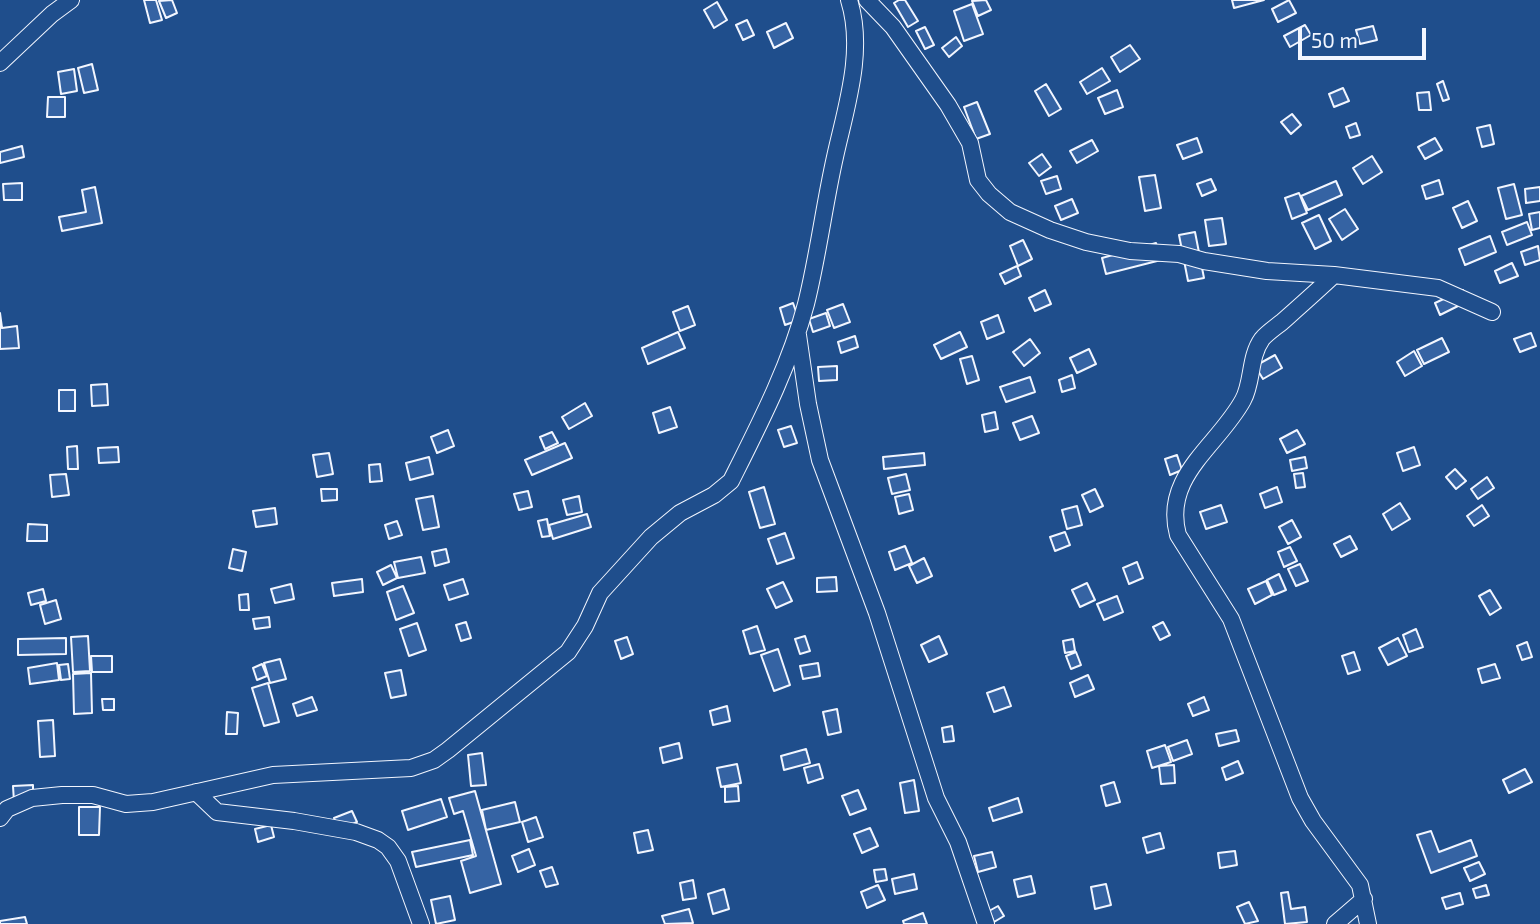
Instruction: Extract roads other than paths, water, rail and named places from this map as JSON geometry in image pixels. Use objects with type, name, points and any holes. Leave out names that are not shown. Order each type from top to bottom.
[{"type":"street","points":[[0,64],[51,7],[71,0]]},
{"type":"street","points":[[0,818],[7,809],[32,798],[93,795],[126,804],[153,802],[273,775],[411,768],[434,760],[448,750],[568,652],[585,626],[600,593],[651,537],[680,513],[714,495],[731,481],[790,351],[806,304],[834,160],[852,85],[855,19],[849,0]]},
{"type":"street","points":[[867,0],[893,27],[948,105],[970,143],[978,180],[989,194],[1010,212],[1049,230],[1086,242],[1130,251],[1179,254],[1204,261],[1267,271],[1334,275],[1438,288],[1492,312]]},
{"type":"street","points":[[1334,275],[1262,339],[1251,365],[1243,399],[1191,467],[1176,499],[1174,520],[1178,535],[1231,620],[1300,799],[1313,821],[1353,873],[1364,898],[1368,924]]},
{"type":"street","points":[[797,330],[820,460],[877,613],[936,799],[958,842],[986,924]]},
{"type":"street","points":[[196,792],[217,812],[356,832],[388,846],[398,861],[421,924]]},
{"type":"street","points":[[1335,924],[1364,898]]}]
